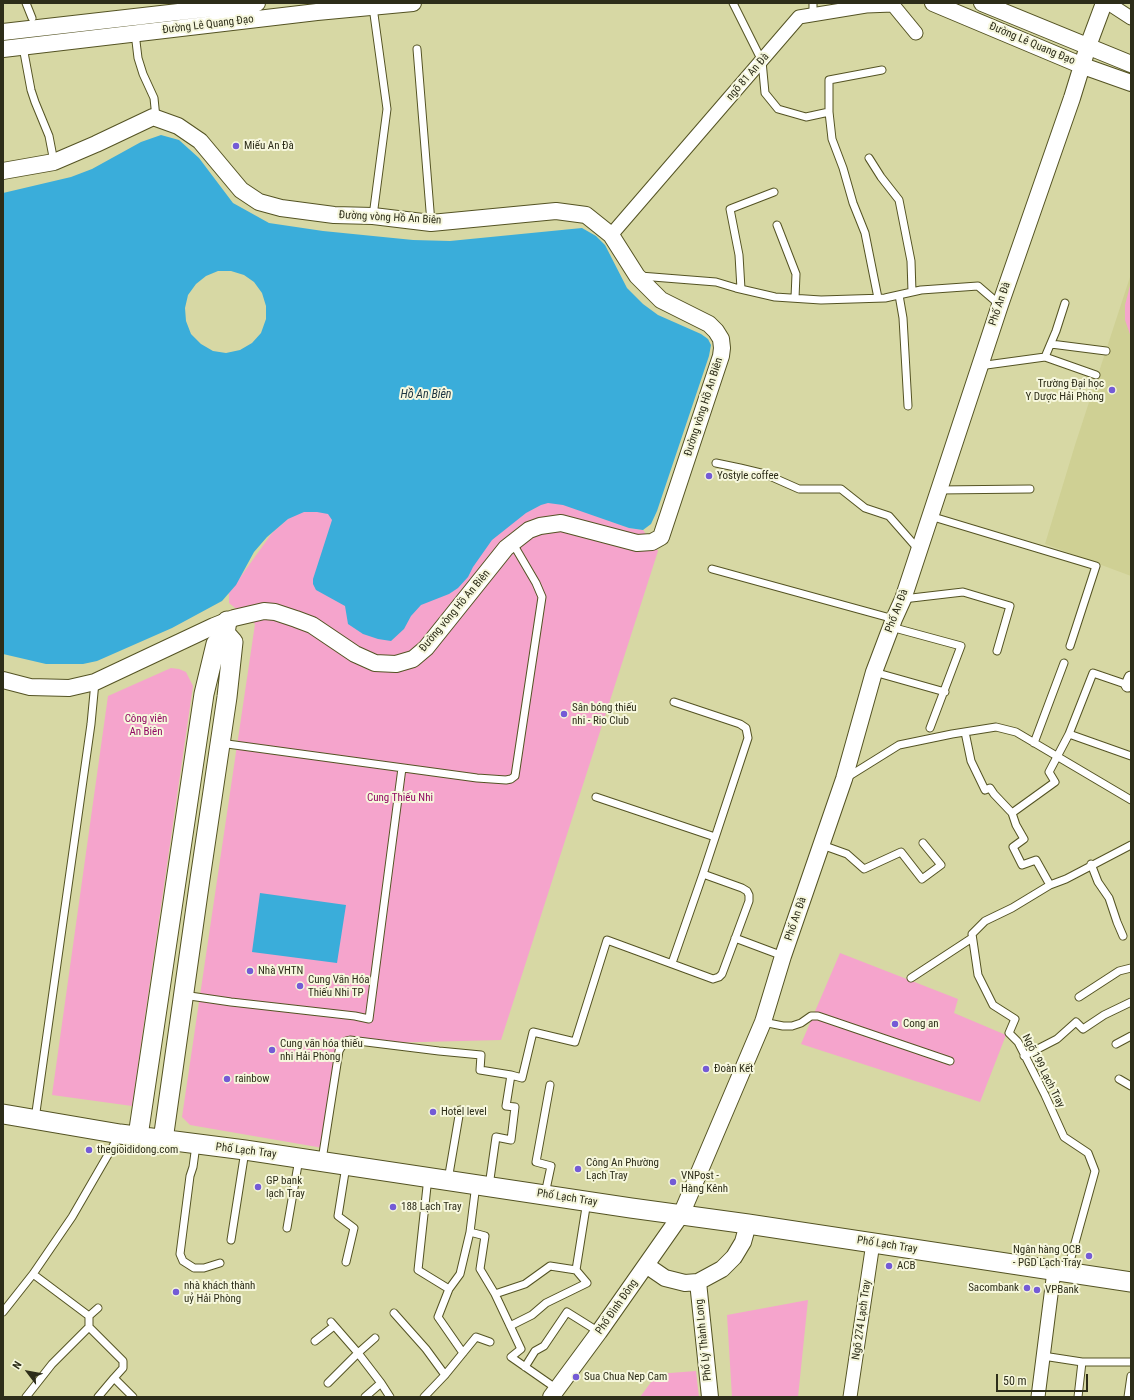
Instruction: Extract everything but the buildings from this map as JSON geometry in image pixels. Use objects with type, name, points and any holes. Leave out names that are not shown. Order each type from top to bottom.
[{"type":"main road","points":[[163,1140],[227,697],[233,642],[226,627]]},
{"type":"main road","points":[[129,1135],[177,875],[204,694],[216,644],[226,627]]},
{"type":"main road","points":[[177,875],[200,879]]},
{"type":"main road","name":"Phố Lạch Tray","points":[[3,1114],[196,1145],[245,1150],[1131,1282]]},
{"type":"street","name":"Đường Lê Quang Đạo","points":[[3,32],[256,3]]},
{"type":"street","name":"Đường Lê Quang Đạo","points":[[3,48],[317,12],[413,3]]},
{"type":"street","name":"Đường Lê Quang Đạo","points":[[933,3],[1083,66],[1131,83]]},
{"type":"street","name":"Đường Lê Quang Đạo","points":[[982,3],[1131,64]]},
{"type":"street","name":"Phố An Đà","points":[[681,1215],[763,1022],[783,956],[844,779],[874,672],[892,623],[903,599],[979,366],[1104,3]]},
{"type":"street","points":[[1108,3],[1131,18]]},
{"type":"street","name":"ngõ 81 An Đà","points":[[612,235],[799,17],[813,9],[893,5],[916,33]]},
{"type":"street","points":[[3,171],[54,162],[153,117],[156,118]]},
{"type":"street","name":"Đường vòng Hồ An Biên","points":[[3,680],[30,687],[69,688],[95,682],[186,638],[226,627],[234,618],[264,611],[275,612],[312,625],[355,654],[375,662],[396,664],[413,659],[426,648],[506,548],[530,530],[540,526],[561,523],[637,544],[652,542],[661,537],[721,356],[721,339],[716,330],[709,324],[661,300],[638,276],[612,235],[586,215],[556,211],[431,223],[373,216],[334,215],[280,208],[259,202],[241,190],[200,141],[178,126],[156,118]]},
{"type":"street","name":"Phố Đình Đông","points":[[554,1393],[599,1332],[681,1215]]},
{"type":"street","points":[[646,1265],[665,1278],[685,1283],[698,1282],[722,1269],[734,1257],[743,1242],[748,1224]]},
{"type":"street","name":"Ngõ 274 Lạch Tray","points":[[850,1397],[873,1243]]},
{"type":"street","points":[[1038,1397],[1043,1356],[1060,1271]]},
{"type":"street","name":"Phố Lý Thành Long","points":[[698,1282],[710,1397]]},
{"type":"lane","points":[[26,3],[32,18]]},
{"type":"lane","points":[[733,3],[762,61],[765,93],[778,109],[806,117],[829,112]]},
{"type":"lane","points":[[373,7],[387,109],[373,216]]},
{"type":"lane","points":[[136,33],[138,58],[142,74],[154,98],[156,118]]},
{"type":"lane","points":[[23,46],[34,102],[49,136],[54,162]]},
{"type":"lane","points":[[416,49],[431,223]]},
{"type":"lane","points":[[878,298],[864,233],[832,139],[829,112],[830,80],[882,70]]},
{"type":"lane","points":[[869,158],[881,177],[899,200],[911,261],[912,292]]},
{"type":"lane","points":[[741,289],[739,255],[730,209],[774,192]]},
{"type":"lane","points":[[777,225],[796,274],[795,298]]},
{"type":"lane","points":[[638,276],[716,282],[775,297],[821,300],[878,298],[921,290],[978,286],[1000,304]]},
{"type":"lane","points":[[899,295],[903,318],[908,406]]},
{"type":"lane","points":[[1045,357],[1065,303]]},
{"type":"lane","points":[[1051,344],[1106,351]]},
{"type":"lane","points":[[979,366],[1045,357],[1096,375]]},
{"type":"lane","points":[[716,463],[765,474],[799,489],[841,489],[865,508],[889,516],[919,549]]},
{"type":"lane","points":[[938,490],[1030,489]]},
{"type":"lane","points":[[930,516],[1096,566],[1070,646]]},
{"type":"lane","points":[[220,743],[496,780],[506,780],[515,776],[542,598],[536,583],[512,542]]},
{"type":"lane","points":[[712,569],[892,623],[961,646],[945,692],[930,728]]},
{"type":"lane","points":[[903,599],[964,592],[1010,606],[997,651]]},
{"type":"lane","points":[[1034,743],[1064,663]]},
{"type":"lane","points":[[874,672],[945,692]]},
{"type":"lane","points":[[1012,813],[1055,782],[1049,772],[1069,734],[1093,673],[1130,683]]},
{"type":"lane","points":[[35,1120],[91,724],[95,682]]},
{"type":"lane","points":[[672,964],[748,738],[746,728],[740,724],[674,702]]},
{"type":"lane","points":[[844,779],[900,746],[996,727],[1016,732],[1131,800]]},
{"type":"lane","points":[[965,732],[970,761],[984,790],[990,788],[1012,813],[1016,826],[1024,839],[1013,847],[1022,864],[1036,860],[1050,885]]},
{"type":"lane","points":[[1069,734],[1131,756]]},
{"type":"lane","points":[[183,995],[355,1016],[369,1020],[402,768]]},
{"type":"lane","points":[[596,796],[715,837]]},
{"type":"lane","points":[[822,845],[847,854],[864,869],[901,852],[922,878],[940,865],[923,843]]},
{"type":"lane","points":[[911,978],[972,938],[972,934],[985,921],[1012,908],[1050,885],[1066,879],[1091,864],[1131,845]]},
{"type":"lane","points":[[1091,864],[1098,882],[1109,898],[1123,936]]},
{"type":"lane","points":[[322,1162],[339,1051],[346,1041],[350,1040],[481,1055],[480,1070],[522,1078],[533,1032],[575,1042],[607,940],[716,979],[722,974],[749,901],[749,895],[747,891],[742,888],[703,874]]},
{"type":"lane","points":[[735,938],[783,956]]},
{"type":"lane","name":"Ngõ 199 Lạch Tray","points":[[972,938],[978,975],[992,1005],[1015,1019],[1009,1032],[1018,1042],[1045,1094],[1064,1136],[1088,1153],[1095,1171],[1060,1271]]},
{"type":"lane","points":[[1079,997],[1119,971],[1131,968]]},
{"type":"lane","points":[[1024,1056],[1057,1039],[1076,1022],[1083,1029],[1131,1002]]},
{"type":"lane","points":[[763,1022],[783,1026],[792,1026],[802,1022],[810,1016],[818,1016],[950,1061]]},
{"type":"lane","points":[[1116,1044],[1131,1036]]},
{"type":"lane","points":[[463,1352],[438,1317],[449,1289],[460,1274],[482,1185],[496,1137],[510,1140],[515,1107],[506,1106],[511,1075]]},
{"type":"lane","points":[[1119,1079],[1131,1086]]},
{"type":"lane","points":[[545,1194],[551,1166],[536,1162],[550,1085]]},
{"type":"lane","points":[[448,1180],[460,1110]]},
{"type":"lane","points":[[3,1312],[33,1274],[129,1135]]},
{"type":"lane","points":[[196,1145],[193,1167],[190,1176],[180,1254],[183,1261],[194,1268],[204,1268],[220,1263]]},
{"type":"lane","points":[[231,1240],[245,1150]]},
{"type":"lane","points":[[287,1228],[299,1158]]},
{"type":"lane","points":[[346,1166],[338,1216],[354,1228],[346,1262]]},
{"type":"lane","points":[[428,1177],[418,1270],[449,1289]]},
{"type":"lane","points":[[576,1270],[587,1201]]},
{"type":"lane","points":[[470,1232],[485,1236],[480,1269],[495,1294],[521,1349],[512,1357],[525,1366],[554,1393]]},
{"type":"lane","points":[[495,1294],[525,1284],[550,1266],[576,1270],[587,1282],[546,1303],[532,1315],[510,1326]]},
{"type":"lane","points":[[33,1274],[89,1316]]},
{"type":"lane","points":[[26,1397],[52,1364],[89,1327],[89,1316],[98,1308]]},
{"type":"lane","points":[[525,1366],[535,1351],[544,1346],[567,1312],[599,1332]]},
{"type":"lane","points":[[394,1313],[426,1349],[445,1375]]},
{"type":"lane","points":[[315,1341],[332,1324],[382,1383],[390,1397]]},
{"type":"lane","points":[[89,1327],[123,1361],[123,1368],[98,1397]]},
{"type":"lane","points":[[424,1397],[445,1375],[476,1337],[490,1342]]},
{"type":"lane","points":[[328,1383],[375,1338]]},
{"type":"lane","points":[[1043,1356],[1082,1362],[1131,1362]]},
{"type":"lane","points":[[1078,1397],[1082,1362]]},
{"type":"lane","points":[[1128,1397],[1131,1376]]},
{"type":"lane","points":[[114,1378],[132,1397]]},
{"type":"lane","points":[[365,1397],[382,1383]]},
{"type":"shaded area","name":"Trường Đại học Y Dược Hải Phòng","points":[[1131,274],[1131,576],[1045,544],[1075,445]]},
{"type":"green space","points":[[1131,282],[1131,337],[1125,320],[1125,305]]},
{"type":"green space","name":"Cung Thiếu Nhi","points":[[546,498],[629,528],[643,530],[658,551],[501,1040],[343,1044],[323,1148],[190,1125],[182,1117],[255,624],[229,603],[229,593],[272,533],[307,502],[484,535]]},
{"type":"green space","name":"Công viên An Biên","points":[[171,668],[186,672],[193,686],[132,1106],[52,1095],[108,696]]},
{"type":"green space","name":"Cong an","points":[[840,953],[958,999],[954,1013],[1006,1035],[980,1102],[801,1044]]},
{"type":"green space","points":[[808,1300],[798,1397],[732,1397],[727,1315]]},
{"type":"green space","points":[[696,1371],[699,1397],[640,1397],[657,1374]]},
{"type":"water","name":"Hồ An Biên","points":[[161,135],[179,140],[199,158],[233,203],[269,223],[323,231],[413,240],[450,241],[582,228],[596,236],[605,245],[627,288],[643,304],[658,315],[701,334],[708,339],[711,345],[709,356],[657,511],[651,524],[643,530],[629,528],[563,505],[548,503],[541,505],[526,513],[492,540],[473,567],[468,577],[458,588],[449,594],[421,605],[411,616],[404,629],[391,641],[378,639],[363,634],[348,624],[345,606],[316,590],[313,584],[313,579],[332,520],[328,514],[304,512],[288,519],[267,537],[254,552],[236,585],[222,601],[172,628],[97,661],[83,664],[46,664],[3,654],[3,193],[71,177],[92,169],[141,142]],"holes":[[[218,271],[231,271],[244,275],[254,282],[262,293],[266,306],[266,319],[261,333],[252,343],[240,350],[226,353],[213,351],[201,344],[191,334],[186,321],[185,308],[188,295],[196,284],[206,276]]]},
{"type":"water","points":[[260,893],[346,905],[337,963],[252,952]]},
{"type":"place","name":"Miếu An Đà","points":[[236,146]]},
{"type":"place","name":"Trường Đại học Y Dược Hải Phòng","points":[[1112,390]]},
{"type":"place","name":"Yostyle coffee","points":[[709,476]]},
{"type":"place","name":"Sân bóng thiếu nhi - Rio Club","points":[[564,714]]},
{"type":"place","name":"Nhà VHTN","points":[[250,971]]},
{"type":"place","name":"Cung Văn Hóa Thiếu Nhi TP","points":[[300,986]]},
{"type":"place","name":"Cong an","points":[[895,1024]]},
{"type":"place","name":"Cung văn hóa thiếu nhi Hải Phòng","points":[[272,1050]]},
{"type":"place","name":"Đoàn Kết","points":[[706,1069]]},
{"type":"place","name":"rainbow","points":[[227,1079]]},
{"type":"place","name":"Hotel level","points":[[433,1112]]},
{"type":"place","name":"thegioididong.com","points":[[89,1150]]},
{"type":"place","name":"Công An Phường Lạch Tray","points":[[578,1169]]},
{"type":"place","name":"VNPost - Hàng Kênh","points":[[673,1182]]},
{"type":"place","name":"GP bank lạch Tray","points":[[258,1187]]},
{"type":"place","name":"188 Lạch Tray","points":[[393,1207]]},
{"type":"place","name":"Ngân hàng OCB - PGD Lạch Tray","points":[[1089,1256]]},
{"type":"place","name":"ACB","points":[[889,1266]]},
{"type":"place","name":"Sacombank","points":[[1027,1288]]},
{"type":"place","name":"VPBank","points":[[1037,1290]]},
{"type":"place","name":"nhà khách thành uỷ Hải Phòng","points":[[176,1292]]},
{"type":"place","name":"Sua Chua Nep Cam","points":[[576,1377]]}]
